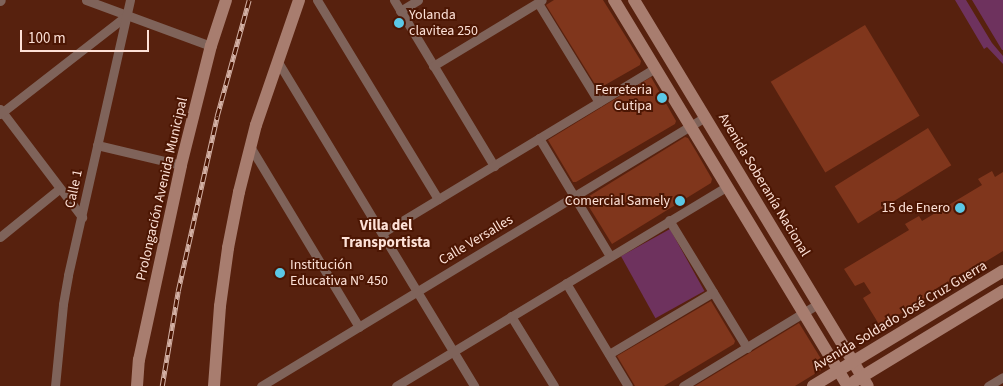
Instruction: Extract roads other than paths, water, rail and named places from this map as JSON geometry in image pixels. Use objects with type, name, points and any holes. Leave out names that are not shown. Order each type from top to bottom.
[{"type":"street","points":[[86,0],[211,46]]},
{"type":"street","name":"Calle 1","points":[[55,386],[62,304],[130,0]]},
{"type":"street","name":"Prolongación Avenida Municipal","points":[[137,386],[139,360],[181,165],[211,46],[226,0]]},
{"type":"street","points":[[214,386],[220,306],[228,248],[261,108],[298,0]]},
{"type":"street","points":[[317,0],[438,199]]},
{"type":"street","points":[[394,0],[494,166]]},
{"type":"street","points":[[400,11],[418,0]]},
{"type":"street","points":[[614,0],[848,386],[865,381],[1003,291]]},
{"type":"street","name":"Avenida Soberanía Nacional","points":[[634,0],[865,381]]},
{"type":"street","points":[[434,66],[540,1],[598,102]]},
{"type":"street","points":[[82,217],[1,111],[126,16]]},
{"type":"street","points":[[278,62],[474,386]]},
{"type":"street","points":[[382,233],[655,68]]},
{"type":"street","name":"Calle Versalles","points":[[261,386],[705,117]]},
{"type":"street","points":[[539,138],[610,256]]},
{"type":"street","points":[[97,145],[181,165]]},
{"type":"street","points":[[251,148],[359,327]]},
{"type":"street","points":[[396,386],[727,186]]},
{"type":"street","points":[[0,236],[59,189]]},
{"type":"street","points":[[669,220],[746,348]]},
{"type":"street","name":"Avenida Soldado José Cruz Guerra","points":[[813,386],[1003,271]]},
{"type":"street","points":[[566,283],[628,386]]},
{"type":"street","points":[[609,354],[713,292]]},
{"type":"street","points":[[686,385],[818,304]]},
{"type":"street","points":[[512,316],[554,386]]},
{"type":"street","points":[[988,386],[1003,377]]},
{"type":"railway","points":[[162,386],[178,291],[217,116],[249,0]]},
{"type":"place","name":"Yolanda clavitea 250","points":[[399,23]]},
{"type":"place","name":"Ferreteria Cutipa","points":[[662,98]]},
{"type":"place","name":"Comercial Samely","points":[[680,201]]},
{"type":"place","name":"15 de Enero","points":[[960,208]]},
{"type":"place","name":"Institución Educativa Nº 450","points":[[280,273]]},
{"type":"district","name":"Villa del Transportista","points":[[386,234]]}]
